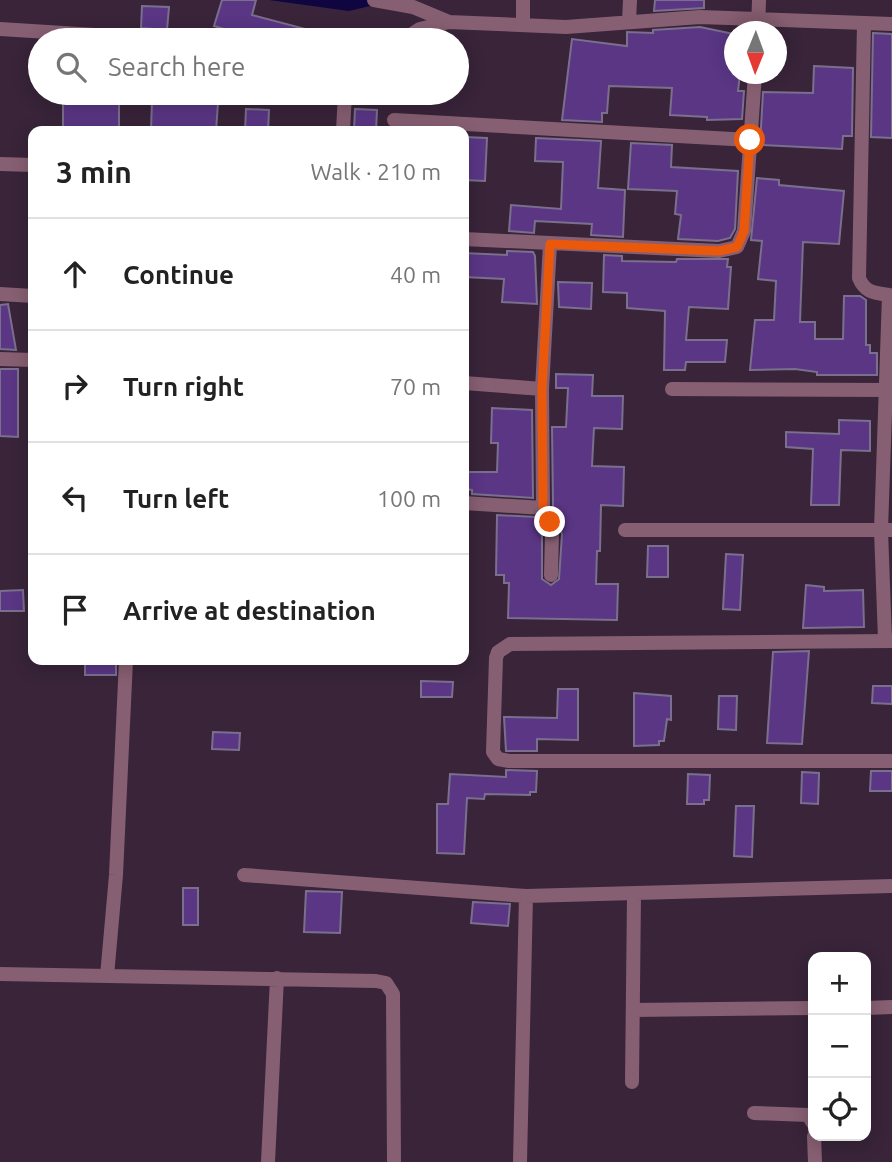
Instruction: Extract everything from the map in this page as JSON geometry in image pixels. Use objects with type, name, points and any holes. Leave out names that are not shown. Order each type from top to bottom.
[{"type":"street","points":[[374,0],[413,7],[450,22]]},
{"type":"street","points":[[523,0],[523,25]]},
{"type":"street","points":[[629,22],[631,0]]},
{"type":"street","points":[[758,21],[760,0]]},
{"type":"street","points":[[424,28],[450,22],[566,27],[700,16],[732,21]]},
{"type":"street","points":[[864,23],[859,278],[869,292],[891,295],[886,530],[888,640],[510,644],[498,652],[496,659],[493,752],[498,759],[509,761],[892,761]]},
{"type":"street","points":[[787,24],[892,24]]},
{"type":"street","points":[[0,29],[28,31]]},
{"type":"street","points":[[469,239],[719,251],[737,247],[744,231],[754,84]]},
{"type":"street","points":[[343,126],[344,105]]},
{"type":"street","points":[[394,120],[750,140]]},
{"type":"street","points":[[0,164],[28,165]]},
{"type":"street","points":[[550,244],[542,389],[543,508],[552,534],[551,575]]},
{"type":"street","points":[[0,294],[28,296]]},
{"type":"street","points":[[0,359],[28,360]]},
{"type":"street","points":[[469,383],[542,389]]},
{"type":"street","points":[[672,389],[888,390]]},
{"type":"street","points":[[469,503],[543,508]]},
{"type":"street","points":[[625,530],[886,530]]},
{"type":"street","points":[[107,975],[116,874],[127,665]]},
{"type":"street","points":[[244,875],[526,896],[892,886]]},
{"type":"street","points":[[632,1082],[634,895]]},
{"type":"street","points":[[520,1162],[526,896]]},
{"type":"street","points":[[0,974],[277,978],[376,981],[386,984],[393,994],[394,1162]]},
{"type":"street","points":[[268,1162],[277,978]]},
{"type":"street","points":[[871,1008],[892,1007]]},
{"type":"street","points":[[633,1010],[808,1008]]},
{"type":"street","points":[[754,1113],[808,1115]]},
{"type":"street","points":[[814,1141],[815,1162]]},
{"type":"shaded area","points":[[269,0],[395,0],[349,11]]},
{"type":"building","points":[[222,0],[256,0],[252,15],[301,28],[221,28],[214,26]]},
{"type":"building","points":[[655,0],[704,0],[704,8],[654,11]]},
{"type":"building","points":[[142,6],[169,7],[167,28],[141,28]]},
{"type":"building","points":[[700,27],[724,32],[724,84],[739,84],[738,91],[744,91],[742,119],[707,120],[707,117],[670,115],[672,88],[609,86],[607,113],[602,113],[602,122],[562,120],[572,39],[627,46],[627,32],[653,33],[653,30]]},
{"type":"building","points":[[873,33],[892,34],[892,138],[871,137]]},
{"type":"building","points":[[814,66],[853,68],[852,136],[843,136],[842,149],[760,145],[763,92],[813,93]]},
{"type":"building","points":[[63,105],[119,105],[119,126],[63,126]]},
{"type":"building","points":[[152,105],[218,105],[216,126],[151,126]]},
{"type":"building","points":[[246,109],[269,110],[268,126],[245,126]]},
{"type":"building","points":[[355,109],[377,110],[376,126],[354,126]]},
{"type":"building","points":[[469,137],[487,138],[485,181],[469,180]]},
{"type":"building","points":[[536,138],[601,141],[598,188],[625,190],[623,237],[591,235],[592,224],[535,221],[534,233],[509,231],[511,205],[561,209],[563,162],[535,161]]},
{"type":"building","points":[[631,143],[672,145],[671,167],[738,171],[735,229],[730,238],[718,241],[678,239],[681,215],[675,214],[677,191],[628,189]]},
{"type":"building","points":[[757,178],[779,180],[779,185],[844,191],[839,244],[803,242],[800,322],[815,322],[815,339],[843,339],[844,296],[860,296],[866,300],[866,345],[870,345],[870,353],[877,353],[877,375],[817,375],[817,372],[795,369],[750,370],[755,320],[774,320],[776,281],[758,279],[762,241],[751,240]]},
{"type":"building","points":[[507,251],[533,252],[537,304],[502,302],[504,279],[469,277],[469,253],[507,255]]},
{"type":"building","points":[[604,255],[622,256],[622,261],[728,259],[727,267],[731,267],[728,309],[689,307],[686,340],[727,340],[725,362],[686,362],[685,370],[664,370],[665,311],[627,308],[627,293],[603,292]]},
{"type":"building","points":[[558,282],[592,283],[591,309],[559,307]]},
{"type":"building","points":[[8,304],[16,350],[0,349],[0,305]]},
{"type":"building","points":[[0,369],[18,369],[18,437],[0,436]]},
{"type":"building","points":[[556,374],[593,375],[592,396],[623,396],[622,429],[594,428],[592,466],[624,467],[623,506],[601,505],[600,551],[597,551],[596,584],[618,584],[617,620],[508,618],[509,583],[504,583],[504,575],[496,575],[497,515],[536,517],[542,536],[542,579],[551,585],[559,579],[562,534],[553,506],[552,427],[566,427],[568,388],[556,388]]},
{"type":"building","points":[[492,408],[532,410],[533,498],[472,494],[472,490],[469,490],[469,472],[497,472],[498,443],[491,443]]},
{"type":"building","points":[[839,420],[870,421],[870,451],[841,450],[839,505],[811,505],[813,449],[786,447],[786,432],[839,434]]},
{"type":"building","points":[[648,546],[668,546],[668,577],[647,577]]},
{"type":"building","points":[[726,554],[743,555],[740,610],[723,609]]},
{"type":"building","points":[[806,585],[824,587],[824,591],[863,590],[864,627],[803,628]]},
{"type":"building","points":[[23,590],[24,611],[0,611],[0,591]]},
{"type":"building","points":[[809,651],[802,744],[767,743],[773,652]]},
{"type":"building","points":[[85,665],[116,665],[116,675],[85,675]]},
{"type":"building","points":[[421,681],[453,682],[452,697],[421,697]]},
{"type":"building","points":[[873,686],[892,686],[892,704],[872,703]]},
{"type":"building","points":[[558,689],[578,689],[578,740],[537,739],[537,751],[506,751],[504,717],[557,718]]},
{"type":"building","points":[[634,693],[671,696],[671,720],[667,719],[664,741],[659,741],[659,745],[634,746]]},
{"type":"building","points":[[719,696],[737,696],[736,730],[718,729]]},
{"type":"building","points":[[213,732],[240,733],[239,750],[212,749]]},
{"type":"building","points":[[506,770],[537,771],[536,792],[530,792],[530,795],[485,794],[484,799],[467,798],[464,854],[437,853],[437,804],[448,804],[450,774],[506,777]]},
{"type":"building","points":[[871,771],[892,771],[892,791],[870,791]]},
{"type":"building","points":[[802,772],[819,773],[818,804],[801,803]]},
{"type":"building","points":[[688,774],[710,775],[709,800],[704,800],[704,804],[687,804]]},
{"type":"building","points":[[736,806],[754,806],[752,857],[734,856]]},
{"type":"building","points":[[183,888],[198,888],[198,925],[183,925]]},
{"type":"building","points":[[306,891],[342,892],[340,933],[304,932]]},
{"type":"building","points":[[473,902],[510,904],[508,926],[471,923]]},
{"type":"route","points":[[550,522],[543,508],[542,389],[550,244],[719,251],[737,247],[744,231],[750,140]]}]
